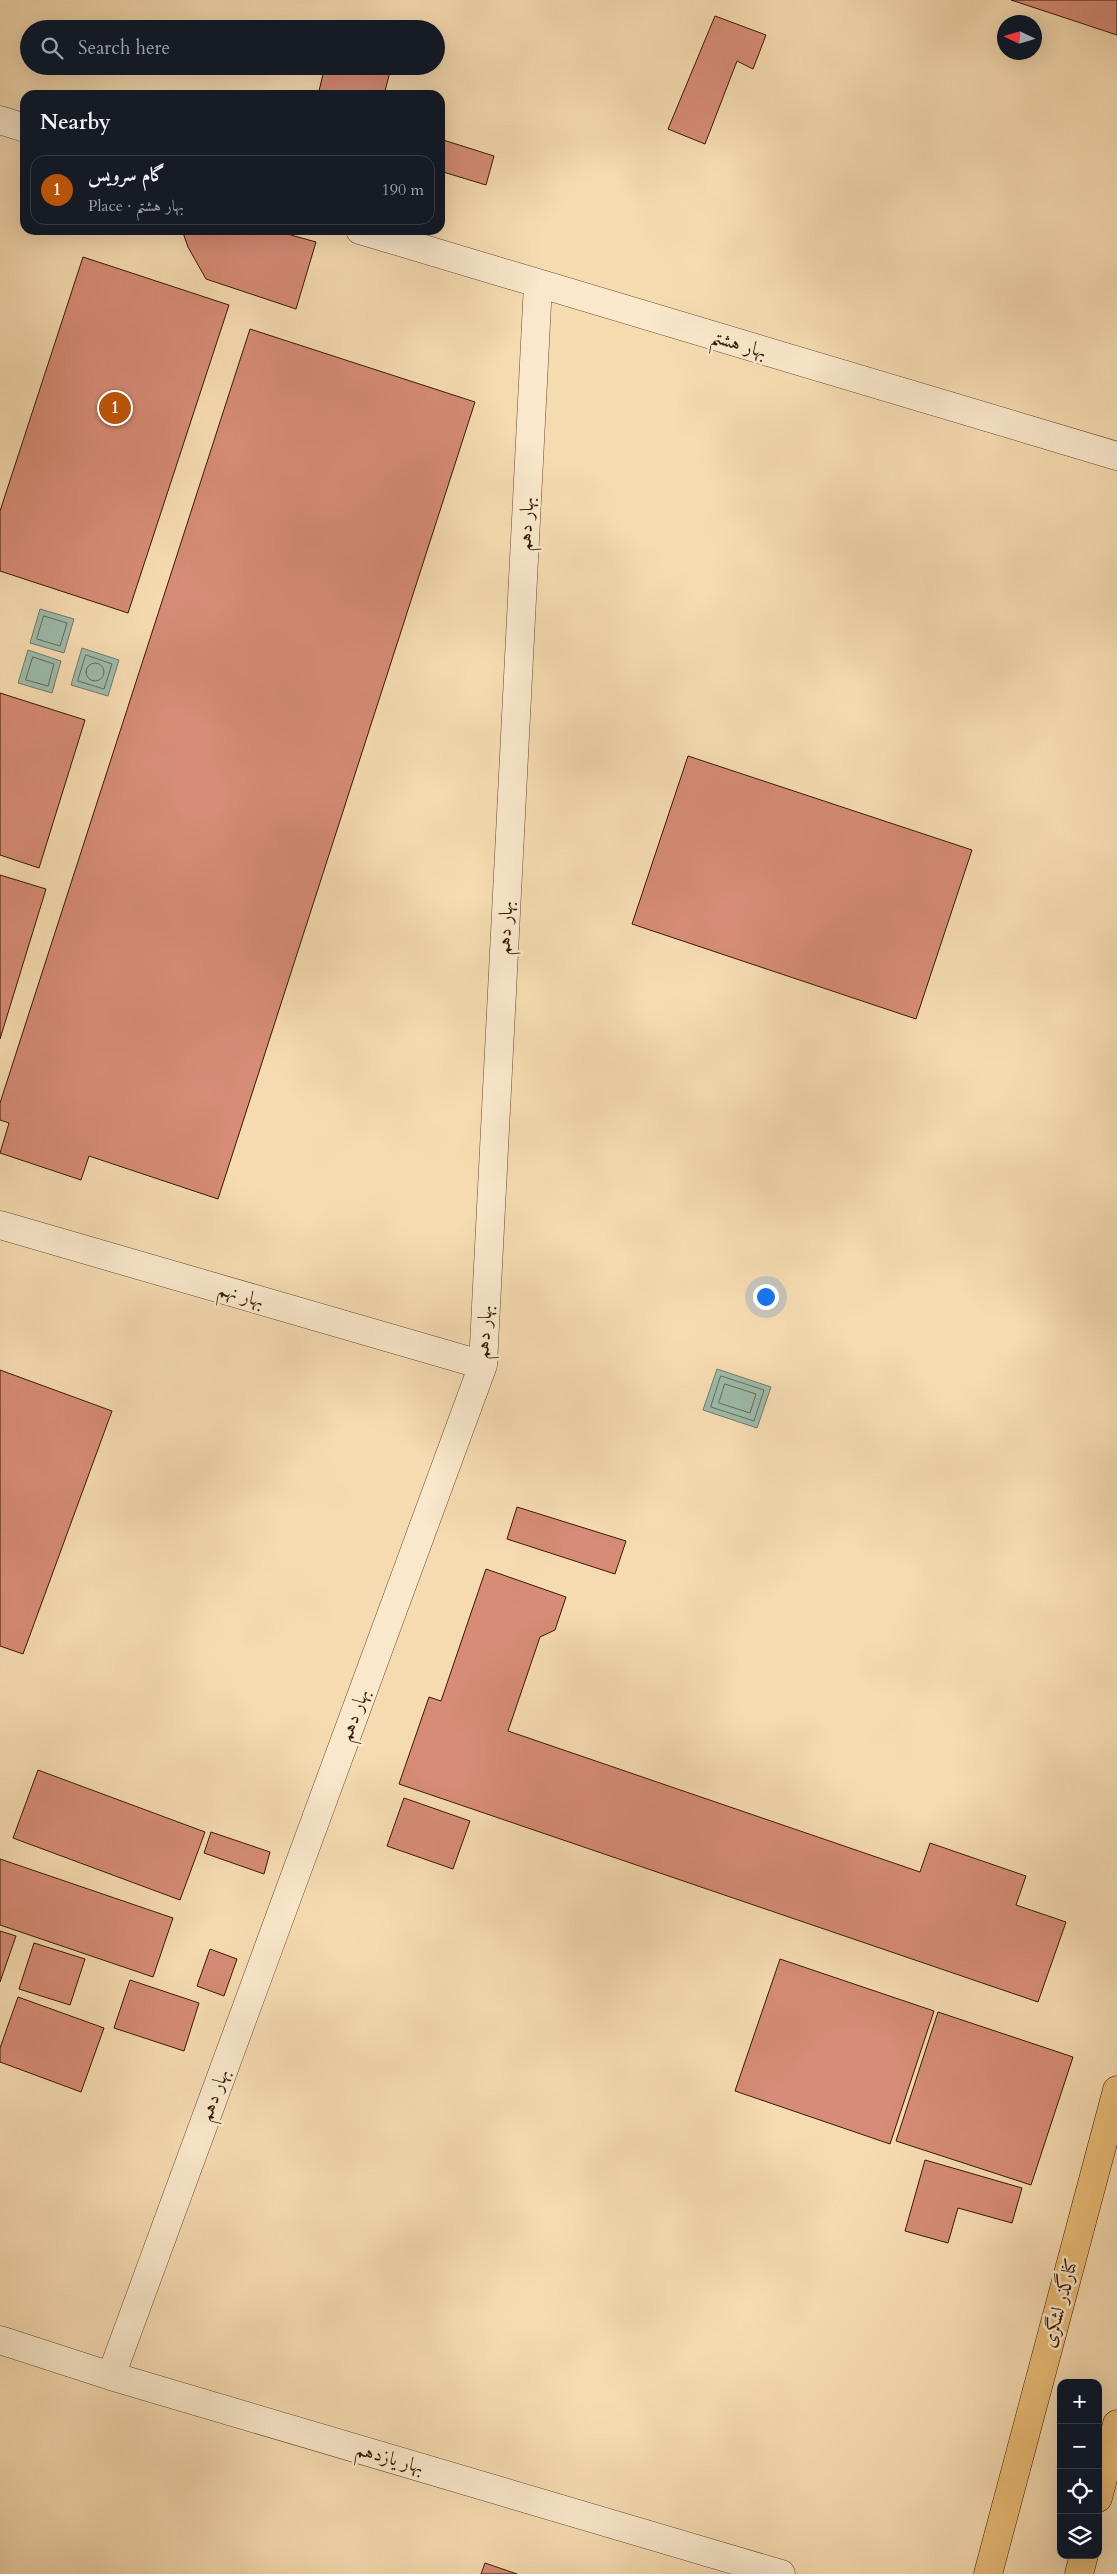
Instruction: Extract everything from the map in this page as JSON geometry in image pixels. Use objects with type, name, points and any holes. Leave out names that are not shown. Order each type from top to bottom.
[{"type":"main road","name":"کنارگذر لشگری","points":[[988,2574],[1117,2090]]},
{"type":"main road","points":[[1102,2482],[1117,2424]]},
{"type":"main road","points":[[1079,2574],[1083,2559]]},
{"type":"street","points":[[0,120],[20,126]]},
{"type":"street","name":"بهار هشتم","points":[[376,235],[1117,456]]},
{"type":"street","name":"بهار دهم","points":[[111,2376],[483,1365],[538,284]]},
{"type":"street","name":"بهار نهم","points":[[0,1225],[483,1365]]},
{"type":"street","name":"بهار یازدهم","points":[[0,2340],[111,2376],[781,2574]]},
{"type":"water","points":[[40,609],[74,619],[64,653],[30,643]]},
{"type":"water","points":[[82,648],[119,660],[108,696],[71,685]]},
{"type":"water","points":[[28,650],[61,661],[52,693],[18,683]]},
{"type":"water","points":[[717,1369],[771,1387],[757,1428],[703,1410]]},
{"type":"building","points":[[1011,0],[1117,0],[1117,35]]},
{"type":"building","points":[[715,16],[766,35],[753,69],[737,61],[705,144],[668,129]]},
{"type":"building","points":[[323,75],[389,75],[385,90],[319,90]]},
{"type":"building","points":[[445,141],[494,156],[486,185],[445,173]]},
{"type":"building","points":[[184,235],[291,235],[316,242],[296,309],[206,279],[188,247]]},
{"type":"building","points":[[83,257],[229,305],[128,613],[0,571],[0,511]]},
{"type":"building","points":[[250,329],[475,402],[218,1199],[89,1156],[81,1180],[0,1153],[9,1123],[0,1120],[0,1103]]},
{"type":"building","points":[[0,693],[85,720],[39,868],[0,855]]},
{"type":"building","points":[[688,756],[972,850],[916,1019],[632,924]]},
{"type":"building","points":[[0,875],[46,889],[0,1039]]},
{"type":"building","points":[[0,1370],[112,1411],[23,1654],[0,1646]]},
{"type":"building","points":[[517,1507],[626,1541],[615,1574],[507,1539]]},
{"type":"building","points":[[486,1569],[566,1597],[555,1630],[540,1637],[508,1731],[920,1872],[930,1843],[1026,1876],[1016,1905],[1066,1922],[1038,2002],[399,1784],[429,1697],[441,1701]]},
{"type":"building","points":[[38,1770],[205,1832],[180,1900],[13,1838]]},
{"type":"building","points":[[404,1798],[470,1821],[453,1869],[387,1846]]},
{"type":"building","points":[[211,1832],[270,1852],[264,1874],[204,1853]]},
{"type":"building","points":[[0,1859],[173,1918],[153,1977],[0,1925]]},
{"type":"building","points":[[0,1931],[16,1936],[0,1982]]},
{"type":"building","points":[[34,1943],[85,1959],[70,2005],[19,1989]]},
{"type":"building","points":[[210,1949],[237,1959],[224,1996],[197,1986]]},
{"type":"building","points":[[780,1959],[934,2011],[890,2144],[735,2091]]},
{"type":"building","points":[[130,1980],[199,2003],[184,2051],[114,2028]]},
{"type":"building","points":[[18,1997],[104,2028],[81,2092],[0,2062],[0,2048]]},
{"type":"building","points":[[938,2012],[1073,2057],[1031,2185],[896,2141]]},
{"type":"building","points":[[925,2160],[1022,2188],[1012,2223],[958,2208],[948,2243],[905,2231]]},
{"type":"building","points":[[485,2563],[517,2574],[481,2574]]},
{"type":"place","name":"گام سرویس","points":[[115,408]]}]
